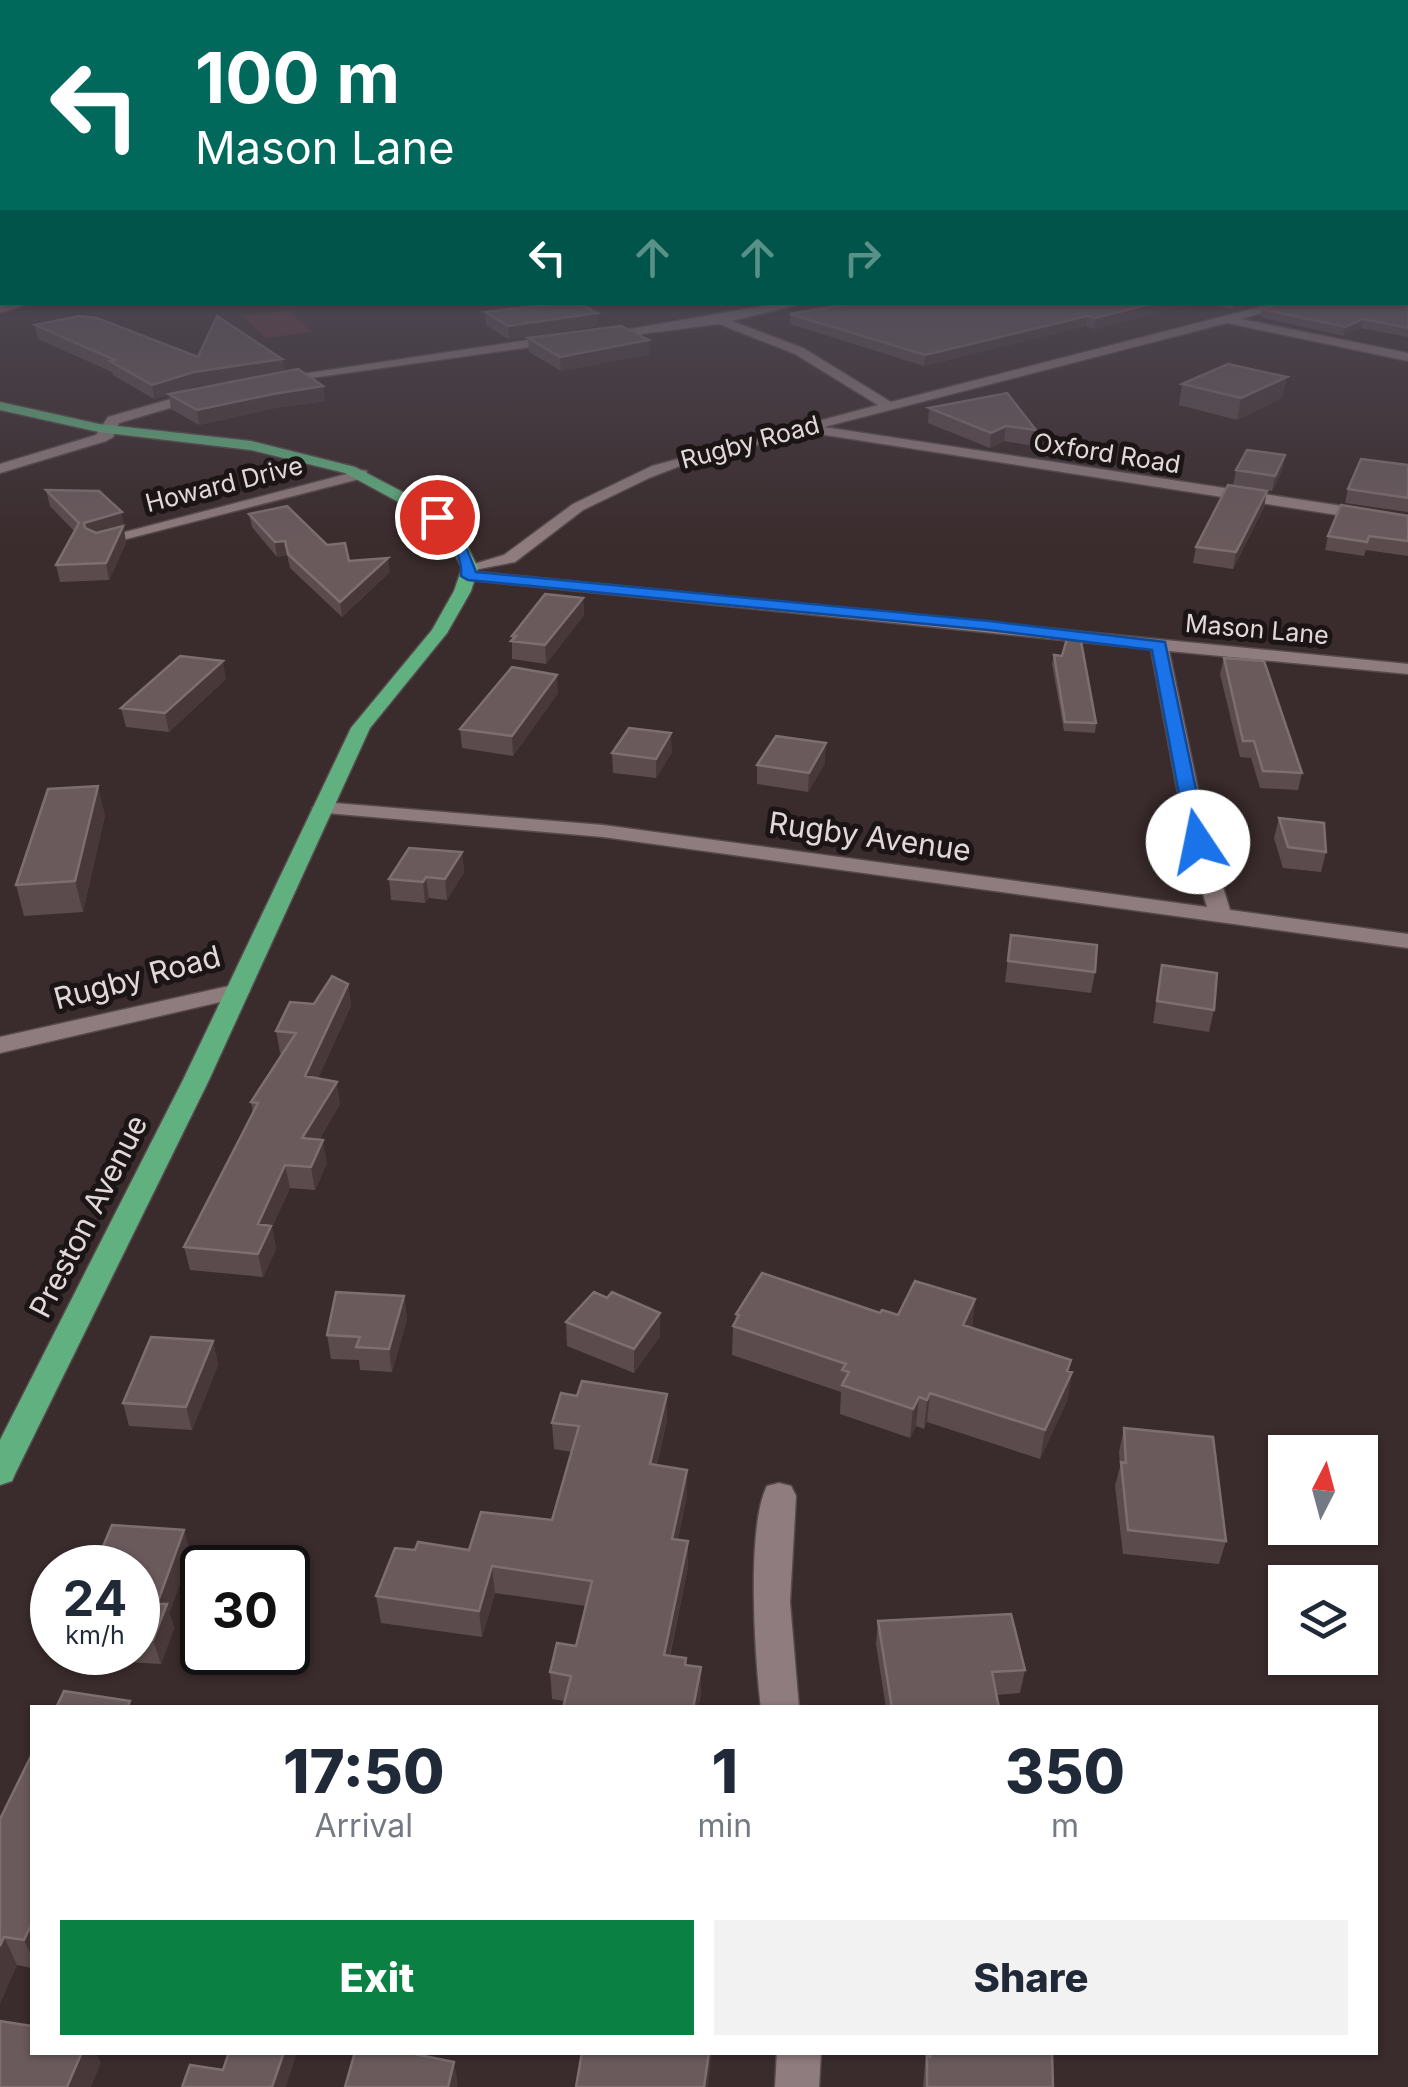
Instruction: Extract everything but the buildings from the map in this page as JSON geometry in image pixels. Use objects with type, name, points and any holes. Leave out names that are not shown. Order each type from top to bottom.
[{"type":"main road","points":[[0,406],[53,420],[253,445],[314,458],[362,474],[437,517],[452,532],[469,572]]},
{"type":"main road","name":"Rugby Road","points":[[238,991],[361,728],[382,696],[456,609],[469,572]]},
{"type":"main road","name":"Preston Avenue","points":[[0,1472],[238,991]]},
{"type":"street","points":[[266,381],[453,354]]},
{"type":"street","points":[[807,354],[888,406]]},
{"type":"street","name":"Rugby Road","points":[[469,572],[504,564],[521,555],[576,508],[654,470],[799,427],[1091,354]]},
{"type":"street","points":[[0,469],[101,438],[112,420],[133,412],[219,390]]},
{"type":"street","name":"Oxford Road","points":[[799,427],[1408,521]]},
{"type":"street","name":"Howard Drive","points":[[99,542],[362,474]]},
{"type":"street","name":"Mason Lane","points":[[469,572],[1408,669]]},
{"type":"street","points":[[1159,646],[1198,842],[1220,913]]},
{"type":"street","name":"Rugby Avenue","points":[[322,808],[603,831],[1408,941]]},
{"type":"street","name":"Rugby Road","points":[[0,1045],[238,991]]},
{"type":"street","points":[[780,1496],[770,1577],[773,1666],[780,1705]]},
{"type":"street","points":[[797,2087],[800,2055]]},
{"type":"route","points":[[437,517],[452,532],[470,568],[468,576],[989,625],[1159,646],[1198,842]]}]
